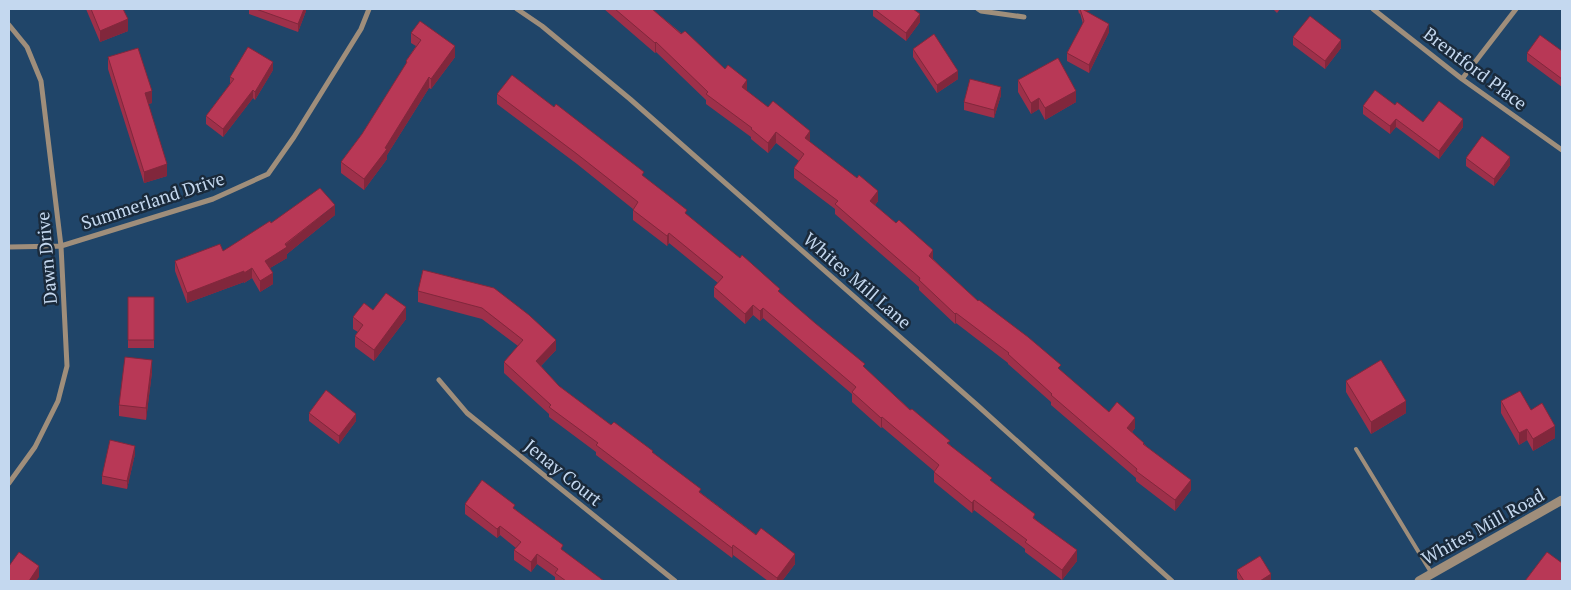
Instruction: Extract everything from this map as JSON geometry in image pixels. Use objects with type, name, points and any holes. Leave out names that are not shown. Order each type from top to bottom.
[{"type":"street","name":"Summerland Drive","points":[[9,248],[61,246],[214,199],[268,174],[294,137],[361,28],[369,9]]},
{"type":"street","name":"Whites Mill Lane","points":[[517,9],[542,26],[630,99],[977,405],[1172,581]]},
{"type":"street","points":[[978,9],[1024,17]]},
{"type":"street","name":"Brentford Place","points":[[1373,9],[1462,79],[1562,150]]},
{"type":"street","points":[[1462,79],[1516,9]]},
{"type":"street","name":"Dawn Drive","points":[[9,25],[27,47],[41,81],[61,246],[67,366],[58,401],[35,447],[9,483]]},
{"type":"street","name":"Jenay Court","points":[[439,380],[467,413],[675,581]]},
{"type":"street","name":"Whites Mill Road","points":[[1425,579],[1562,500]]},
{"type":"lane","points":[[1356,449],[1425,579]]},
{"type":"building","points":[[91,9],[123,9],[128,19],[100,31]]},
{"type":"building","points":[[256,9],[304,9],[298,24]]},
{"type":"building","points":[[615,9],[652,9],[681,34],[685,31],[725,69],[728,65],[747,80],[742,87],[768,107],[773,101],[810,131],[805,138],[857,178],[859,175],[878,191],[870,201],[896,223],[899,220],[933,250],[929,256],[978,301],[1028,337],[1061,365],[1058,368],[1109,412],[1117,402],[1135,418],[1127,428],[1143,444],[1191,480],[1175,500],[1136,471],[1137,469],[1051,395],[1009,353],[955,314],[919,280],[920,278],[835,204],[838,201],[794,168],[804,154],[776,132],[768,143],[752,128],[706,94],[708,92],[656,42]]},
{"type":"building","points":[[874,9],[913,9],[920,14],[906,33]]},
{"type":"building","points":[[1080,9],[1109,24],[1089,65],[1067,53],[1084,21]]},
{"type":"building","points":[[1310,16],[1341,40],[1325,61],[1293,37]]},
{"type":"building","points":[[420,21],[455,46],[431,79],[429,77],[385,148],[387,149],[364,179],[341,162],[362,134],[406,61],[421,40],[411,33]]},
{"type":"building","points":[[934,34],[958,71],[937,85],[913,49]]},
{"type":"building","points":[[1540,35],[1562,51],[1562,79],[1527,53]]},
{"type":"building","points":[[248,47],[273,62],[255,92],[253,90],[223,129],[206,116],[234,79],[230,77]]},
{"type":"building","points":[[138,48],[152,91],[145,93],[167,164],[144,172],[108,57]]},
{"type":"building","points":[[1058,58],[1076,91],[1045,108],[1039,98],[1031,103],[1018,80]]},
{"type":"building","points":[[512,75],[554,107],[556,104],[644,172],[642,175],[687,210],[685,213],[740,258],[742,255],[780,289],[778,291],[865,364],[863,366],[910,410],[912,409],[950,441],[947,443],[992,478],[990,480],[1035,514],[1033,518],[1077,550],[1062,570],[1025,542],[1027,540],[974,500],[972,503],[934,472],[939,465],[881,418],[852,392],[856,387],[763,308],[760,311],[753,305],[745,314],[714,287],[723,277],[669,233],[667,236],[633,210],[638,202],[497,94]]},
{"type":"building","points":[[970,79],[1001,87],[994,110],[964,102]]},
{"type":"building","points":[[1375,90],[1395,105],[1397,102],[1423,122],[1439,101],[1463,119],[1439,151],[1396,119],[1390,126],[1363,106]]},
{"type":"building","points":[[1482,136],[1510,157],[1494,179],[1466,158]]},
{"type":"building","points":[[320,188],[335,205],[285,244],[287,247],[265,261],[273,273],[260,281],[252,268],[244,273],[244,271],[187,293],[175,261],[220,244],[223,251],[270,221],[271,223]]},
{"type":"building","points":[[423,270],[494,288],[529,315],[556,340],[536,361],[559,386],[611,425],[614,422],[653,451],[701,489],[699,492],[756,535],[761,528],[795,554],[777,578],[733,545],[732,548],[549,407],[551,405],[504,362],[523,340],[482,308],[418,291]]},
{"type":"building","points":[[386,293],[406,307],[374,350],[355,336],[363,325],[353,317],[364,303],[373,310]]},
{"type":"building","points":[[128,297],[154,297],[154,340],[128,340]]},
{"type":"building","points":[[125,357],[152,360],[146,408],[119,405]]},
{"type":"building","points":[[1381,360],[1406,401],[1371,422],[1346,381]]},
{"type":"building","points":[[326,390],[356,414],[339,436],[309,413]]},
{"type":"building","points":[[1520,391],[1531,410],[1542,403],[1555,426],[1533,439],[1527,429],[1519,433],[1501,401]]},
{"type":"building","points":[[110,440],[135,446],[127,481],[102,476]]},
{"type":"building","points":[[482,480],[515,505],[513,508],[563,545],[561,549],[604,581],[566,581],[555,573],[558,569],[537,554],[531,562],[514,550],[521,542],[500,526],[497,529],[465,504]]},
{"type":"building","points":[[19,552],[39,566],[29,581],[9,581],[9,566]]},
{"type":"building","points":[[1547,552],[1562,563],[1562,581],[1525,581]]},
{"type":"building","points":[[1260,556],[1271,574],[1260,581],[1244,581],[1237,570]]}]
